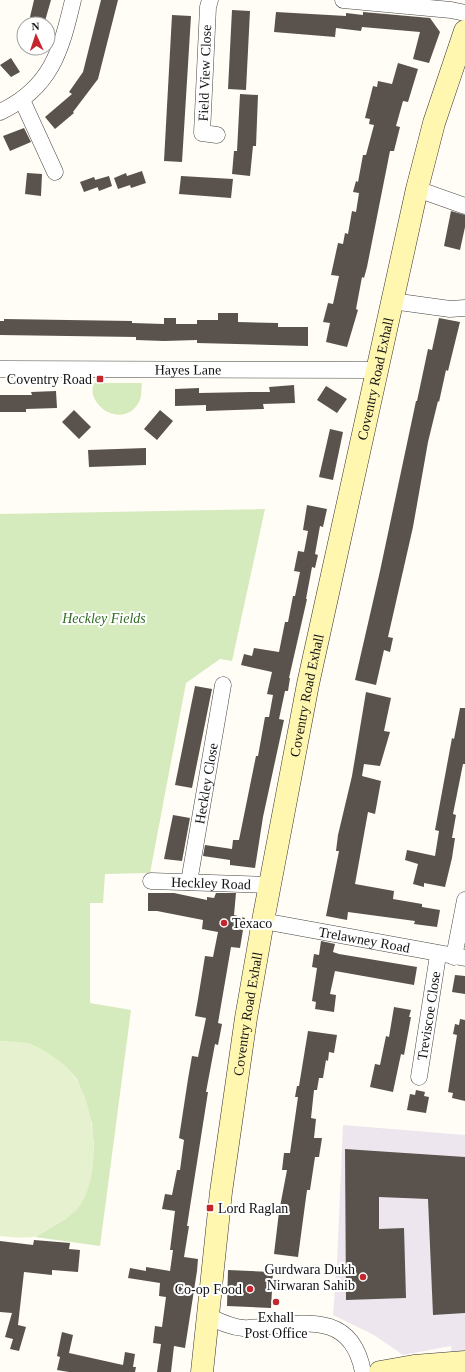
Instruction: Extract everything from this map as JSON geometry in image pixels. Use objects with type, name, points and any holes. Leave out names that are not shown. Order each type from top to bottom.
[{"type":"main road","name":"Coventry Road Exhall","points":[[202,1372],[221,1192],[243,1040],[263,921],[308,684],[417,189],[434,123],[465,31]]},
{"type":"main road","points":[[380,1372],[414,1366],[465,1362]]},
{"type":"street","points":[[0,112],[22,100],[44,79],[56,58],[63,40],[73,0]]},
{"type":"street","name":"Field View Close","points":[[210,0],[208,7],[202,133],[217,135]]},
{"type":"street","points":[[343,0],[452,10],[465,13]]},
{"type":"street","points":[[22,100],[55,172]]},
{"type":"street","points":[[417,189],[465,206]]},
{"type":"street","points":[[392,301],[450,309],[465,308]]},
{"type":"street","name":"Hayes Lane","points":[[0,369],[377,370]]},
{"type":"street","name":"Heckley Close","points":[[189,882],[223,685]]},
{"type":"street","name":"Heckley Road","points":[[151,881],[270,885]]},
{"type":"street","points":[[460,958],[465,900]]},
{"type":"street","name":"Trelawney Road","points":[[263,921],[460,958]]},
{"type":"street","name":"Treviscoe Close","points":[[419,1077],[438,954]]},
{"type":"street","points":[[208,1316],[230,1325],[244,1328],[296,1323],[326,1325],[341,1331],[351,1341],[360,1355],[363,1372]]},
{"type":"shaded area","points":[[343,1125],[465,1135],[465,1372],[453,1372],[451,1346],[403,1355],[374,1335],[333,1315],[337,1263]]},
{"type":"green space","points":[[93,383],[142,383],[140,400],[134,409],[128,413],[121,415],[108,412],[97,402],[93,394]]},
{"type":"green space","name":"Heckley Fields","points":[[265,509],[232,661],[220,659],[186,683],[150,873],[105,874],[103,903],[90,903],[90,1003],[131,1010],[100,1246],[35,1237],[67,1218],[94,1149],[92,1123],[77,1079],[66,1067],[30,1044],[0,1041],[0,514]]},
{"type":"green space","points":[[0,1041],[30,1044],[43,1050],[62,1063],[72,1073],[83,1092],[92,1125],[94,1143],[93,1161],[91,1178],[86,1194],[77,1210],[71,1215],[33,1237],[19,1238],[0,1236]]},
{"type":"building","points":[[34,0],[51,0],[46,16],[30,16]]},
{"type":"building","points":[[101,0],[118,0],[98,79],[73,112],[74,113],[55,129],[45,117],[72,94],[69,92],[83,72]]},
{"type":"building","points":[[232,10],[250,11],[246,90],[228,89]]},
{"type":"building","points":[[276,12],[346,16],[346,13],[363,15],[363,12],[430,18],[440,32],[429,63],[413,59],[420,32],[362,27],[361,31],[336,28],[335,37],[274,32]]},
{"type":"building","points":[[172,15],[191,16],[182,162],[164,161]]},
{"type":"building","points":[[11,58],[20,72],[11,77],[0,65]]},
{"type":"building","points":[[398,63],[418,69],[408,102],[403,101],[396,126],[400,127],[394,151],[390,151],[367,267],[364,278],[362,277],[356,309],[358,310],[347,347],[326,342],[330,323],[323,322],[328,303],[333,304],[339,276],[331,275],[338,243],[343,244],[345,233],[348,234],[352,211],[356,212],[359,193],[353,192],[356,181],[358,182],[363,155],[366,155],[374,125],[369,124],[370,119],[365,118],[373,86],[377,87],[378,81],[392,84]]},
{"type":"building","points":[[240,94],[258,95],[256,146],[253,146],[250,176],[232,174],[234,151],[237,151]]},
{"type":"building","points":[[24,128],[31,142],[10,151],[3,136]]},
{"type":"building","points":[[142,171],[146,183],[131,188],[127,176]]},
{"type":"building","points":[[27,173],[42,174],[41,196],[25,194]]},
{"type":"building","points":[[126,173],[130,185],[118,189],[114,178]]},
{"type":"building","points":[[109,176],[112,186],[99,191],[95,180]]},
{"type":"building","points":[[181,176],[233,179],[231,198],[179,194]]},
{"type":"building","points":[[94,177],[98,187],[84,192],[80,182]]},
{"type":"building","points":[[451,211],[465,215],[465,227],[460,250],[444,246]]},
{"type":"building","points":[[218,313],[238,313],[238,322],[278,323],[278,327],[308,327],[308,346],[197,343],[197,340],[136,340],[136,337],[0,335],[0,321],[4,321],[4,319],[132,321],[132,323],[164,324],[164,318],[176,318],[176,324],[197,324],[197,320],[218,320]]},
{"type":"building","points":[[439,318],[460,322],[428,442],[413,527],[388,637],[393,638],[390,652],[384,650],[376,685],[355,680],[428,349],[432,350]]},
{"type":"building","points":[[294,385],[295,403],[263,404],[264,409],[206,411],[206,405],[175,406],[175,389],[199,388],[199,393],[270,392],[269,387]]},
{"type":"building","points":[[326,386],[347,399],[337,413],[317,400]]},
{"type":"building","points":[[56,391],[57,408],[26,409],[26,412],[0,412],[0,395],[32,395],[31,392]]},
{"type":"building","points":[[74,410],[91,427],[79,439],[62,422]]},
{"type":"building","points":[[160,410],[173,421],[157,440],[144,429]]},
{"type":"building","points":[[330,429],[343,432],[333,480],[319,477]]},
{"type":"building","points":[[146,448],[146,465],[89,467],[88,450]]},
{"type":"building","points":[[307,505],[327,509],[323,527],[320,526],[315,554],[318,555],[315,568],[312,567],[307,599],[289,678],[288,691],[285,691],[279,719],[284,720],[263,817],[255,868],[230,865],[230,860],[203,856],[205,845],[232,849],[233,840],[239,840],[256,756],[258,756],[265,717],[269,717],[273,695],[267,694],[272,672],[241,665],[244,654],[252,656],[254,648],[279,652],[285,622],[288,622],[293,596],[295,596],[300,572],[294,571],[298,551],[304,552],[308,531],[303,530]]},
{"type":"building","points":[[195,686],[212,689],[192,788],[175,785]]},
{"type":"building","points":[[366,692],[391,698],[384,731],[390,732],[380,766],[364,764],[362,776],[381,781],[375,814],[368,812],[355,884],[394,891],[393,899],[422,904],[422,907],[440,910],[437,927],[414,924],[415,921],[348,912],[347,920],[326,916],[339,851],[336,851],[338,835],[352,776]]},
{"type":"building","points":[[460,708],[465,708],[465,764],[463,764],[453,814],[456,815],[452,838],[455,838],[452,858],[445,887],[424,883],[424,887],[413,884],[418,864],[405,860],[407,850],[435,856],[439,831],[435,830],[452,738],[454,739]]},
{"type":"building","points":[[173,815],[190,818],[182,861],[164,859]]},
{"type":"building","points":[[148,893],[174,893],[207,900],[207,897],[214,898],[216,893],[236,893],[234,915],[245,918],[240,948],[231,947],[218,1023],[222,1024],[218,1045],[215,1044],[206,1092],[208,1092],[187,1226],[189,1226],[184,1257],[198,1259],[197,1271],[185,1348],[174,1346],[171,1372],[157,1372],[161,1344],[153,1343],[155,1326],[162,1327],[166,1297],[159,1296],[160,1283],[128,1278],[130,1268],[146,1271],[146,1267],[170,1271],[173,1250],[170,1250],[175,1211],[162,1209],[165,1194],[172,1195],[177,1170],[180,1170],[184,1140],[179,1138],[188,1079],[192,1056],[198,1057],[206,1018],[195,1016],[205,956],[213,957],[218,932],[202,929],[203,920],[157,911],[148,911]]},
{"type":"building","points":[[321,941],[335,944],[333,952],[339,954],[417,967],[414,985],[335,971],[330,994],[336,995],[334,1012],[315,1009],[316,1002],[312,1001],[317,968],[312,967],[314,954],[319,955]]},
{"type":"building","points":[[455,975],[465,976],[465,994],[452,992]]},
{"type":"building","points":[[394,1007],[411,1010],[409,1017],[411,1017],[404,1055],[401,1054],[393,1092],[370,1087],[375,1064],[380,1065],[386,1036],[389,1037]]},
{"type":"building","points":[[460,1019],[465,1020],[465,1101],[452,1098],[453,1093],[448,1092],[457,1035],[453,1034],[455,1024],[459,1025]]},
{"type":"building","points":[[308,1031],[337,1035],[334,1053],[329,1052],[323,1078],[319,1078],[317,1090],[314,1090],[311,1118],[316,1119],[314,1138],[322,1138],[319,1157],[315,1157],[310,1190],[307,1190],[298,1257],[274,1254],[279,1212],[287,1170],[282,1170],[284,1153],[290,1153],[298,1097],[295,1097],[297,1086],[299,1086]]},
{"type":"building","points":[[416,1090],[425,1092],[424,1096],[429,1097],[426,1113],[407,1110],[410,1094],[415,1095]]},
{"type":"building","points":[[345,1149],[465,1157],[465,1313],[433,1315],[428,1199],[379,1197],[379,1229],[404,1228],[406,1298],[346,1300]]},
{"type":"building","points":[[34,1240],[70,1243],[69,1249],[80,1250],[78,1272],[52,1270],[52,1275],[24,1272],[18,1325],[26,1327],[19,1351],[10,1349],[13,1339],[5,1337],[12,1313],[0,1312],[0,1241],[33,1245]]},
{"type":"building","name":"Co-op Food","points":[[228,1270],[273,1272],[271,1308],[227,1306]]},
{"type":"building","points":[[62,1332],[73,1335],[69,1353],[123,1365],[125,1352],[135,1354],[133,1367],[136,1367],[135,1372],[69,1372],[57,1370],[60,1357],[57,1356]]},
{"type":"place","name":"Coventry Road","points":[[100,379]]},
{"type":"place","name":"Texaco","points":[[224,923]]},
{"type":"place","name":"Lord Raglan","points":[[210,1208]]},
{"type":"place","name":"Gurdwara Dukh Nirwaran Sahib","points":[[363,1277]]},
{"type":"place","name":"Co-op Food","points":[[250,1289]]},
{"type":"place","name":"Exhall Post Office","points":[[276,1302]]}]
